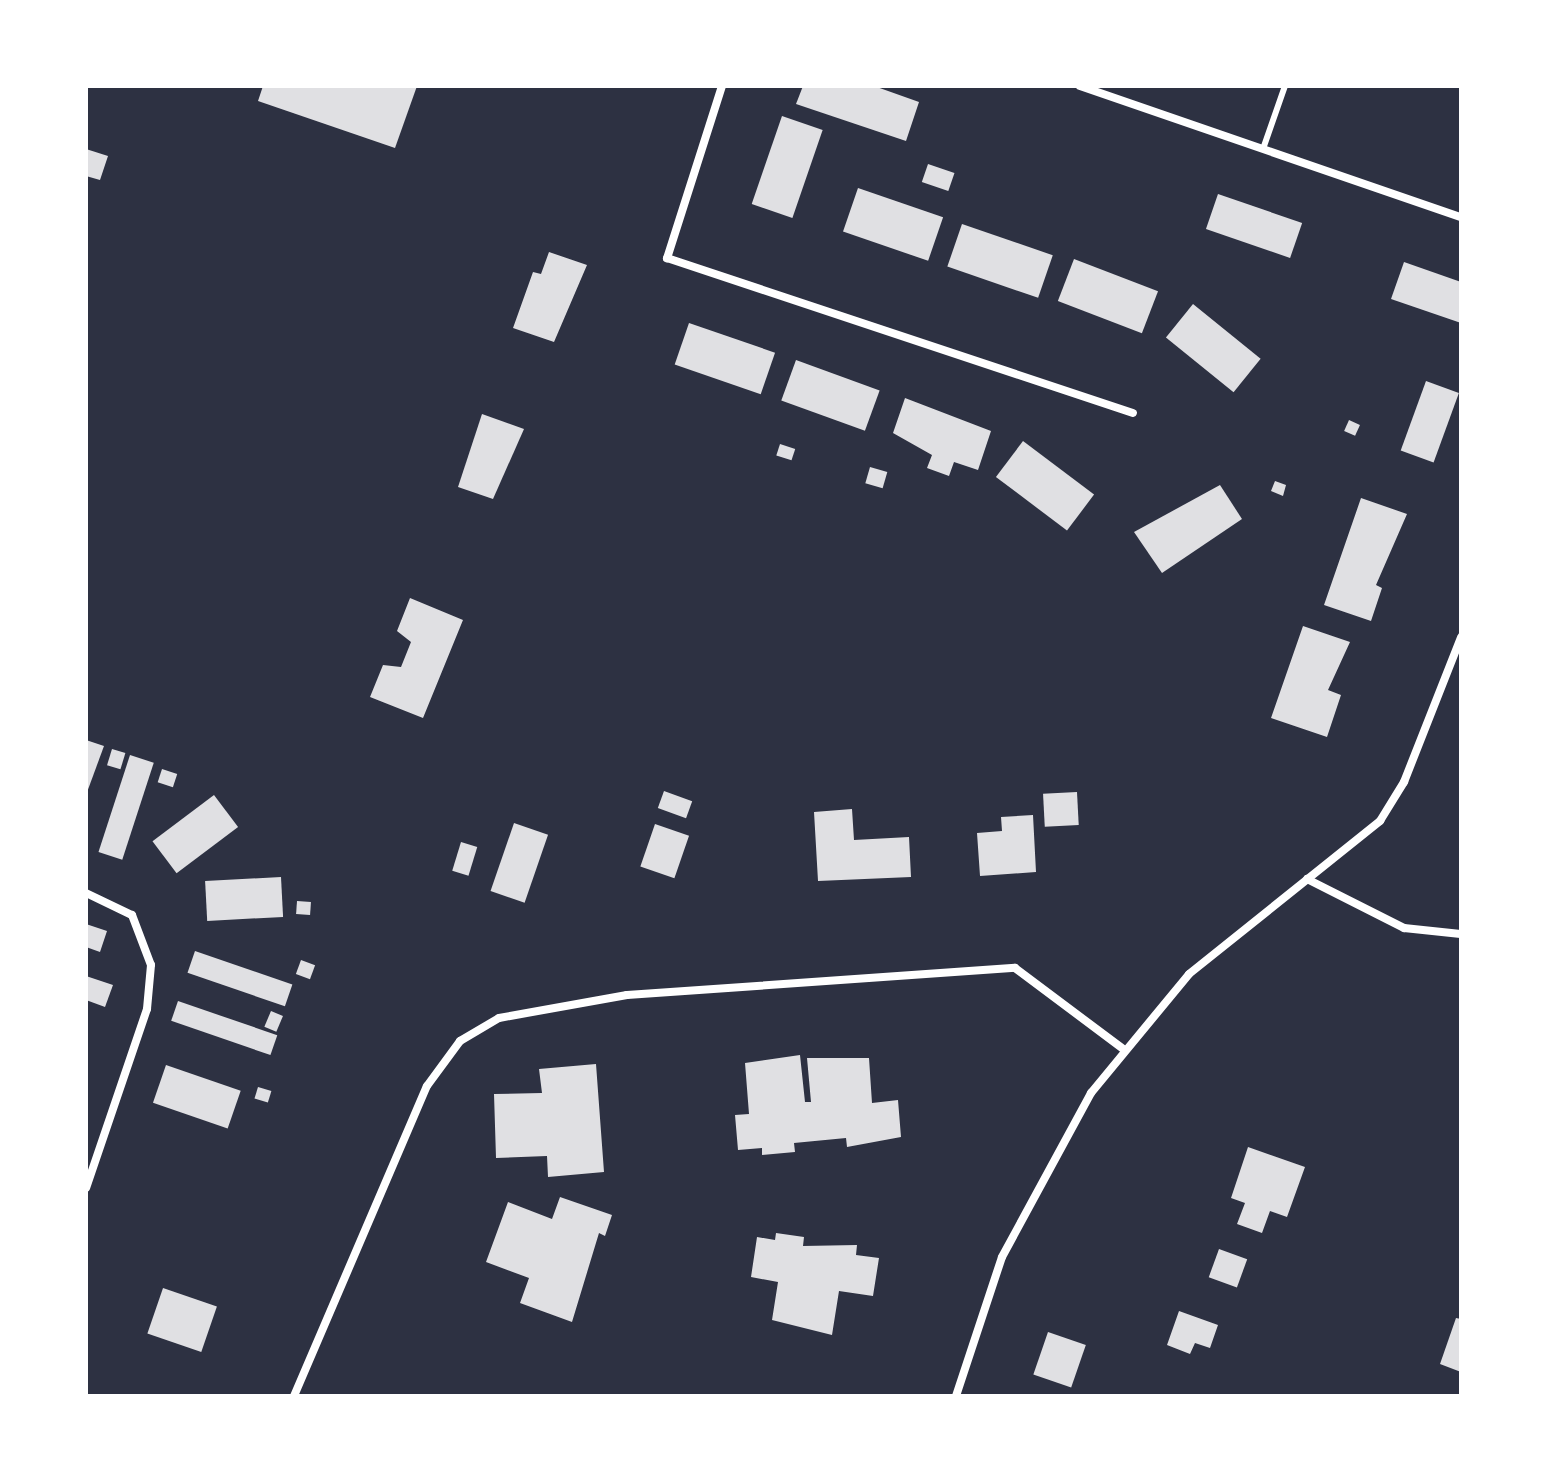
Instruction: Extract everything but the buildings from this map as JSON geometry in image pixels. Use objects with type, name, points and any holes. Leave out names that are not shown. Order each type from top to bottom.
[{"type":"street","points":[[722,86],[667,258],[1133,413]]},
{"type":"street","points":[[1080,86],[1461,217]]},
{"type":"street","points":[[956,1396],[1013,1233],[1122,1048],[1202,961],[1361,840],[1390,806],[1461,637]]},
{"type":"street","points":[[1307,879],[1404,928],[1461,934]]},
{"type":"street","points":[[86,893],[132,915],[151,965],[147,1009],[86,1188]]},
{"type":"street","points":[[294,1396],[427,1086],[453,1048],[491,1021],[627,995],[1015,968],[1122,1048]]},
{"type":"lane","points":[[1263,149],[1285,86]]}]
